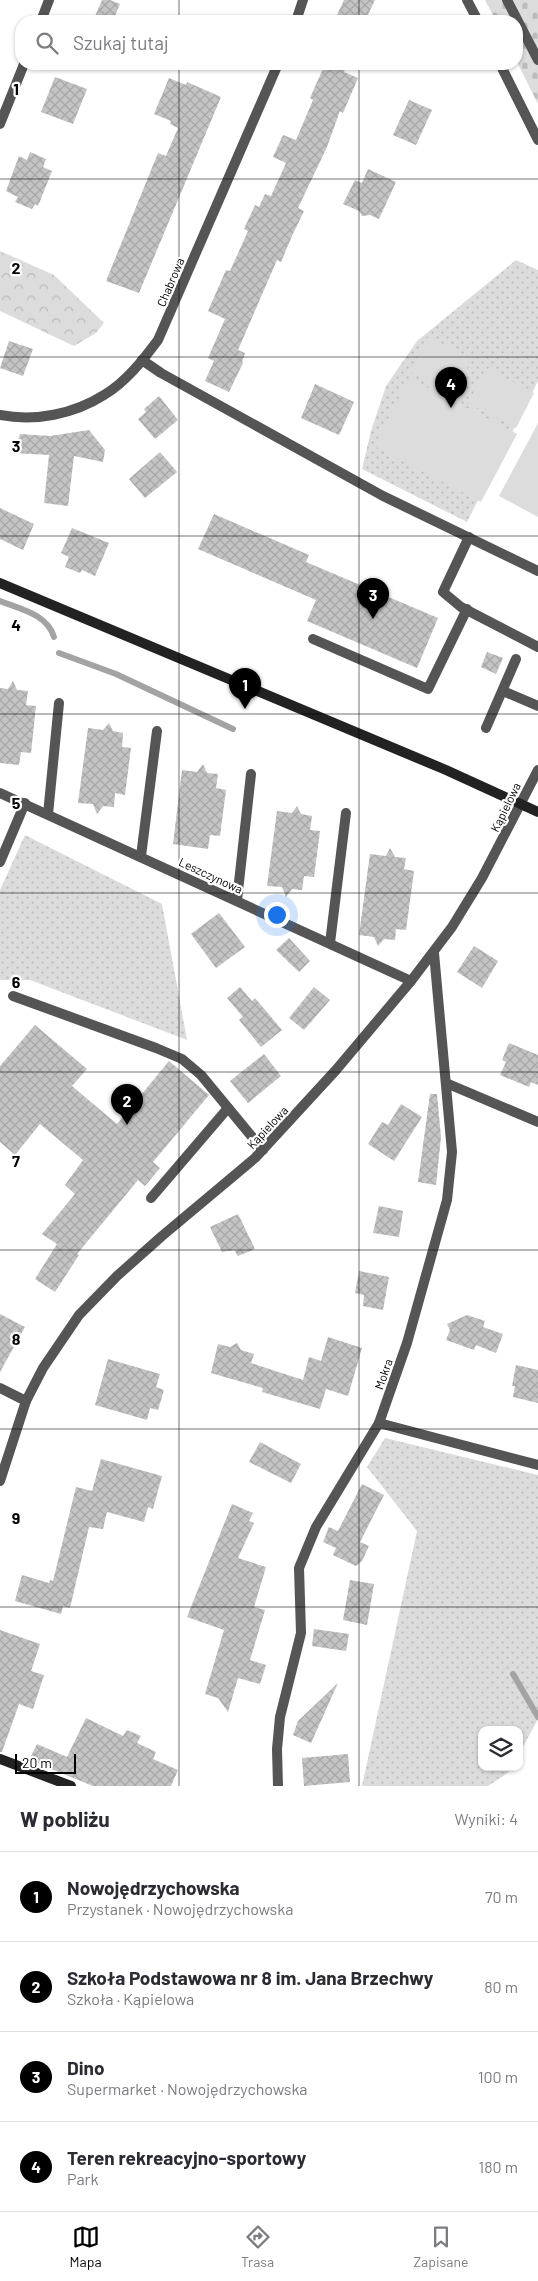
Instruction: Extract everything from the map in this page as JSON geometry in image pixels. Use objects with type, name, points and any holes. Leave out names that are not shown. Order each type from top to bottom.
[{"type":"street","points":[[43,15],[49,0]]},
{"type":"street","points":[[298,15],[304,0]]},
{"type":"street","points":[[468,0],[475,15]]},
{"type":"street","points":[[507,0],[515,15]]},
{"type":"street","points":[[523,31],[538,60]]},
{"type":"street","points":[[0,124],[22,70]]},
{"type":"street","name":"Chabrowa","points":[[0,415],[34,418],[69,412],[105,395],[142,360],[158,340],[275,70]]},
{"type":"street","points":[[503,70],[538,140]]},
{"type":"street","points":[[142,360],[161,373],[376,492],[538,571]]},
{"type":"street","points":[[469,537],[443,592],[467,610],[538,647]]},
{"type":"street","points":[[0,584],[446,770],[538,812]]},
{"type":"street","points":[[313,639],[428,689],[467,610]]},
{"type":"street","points":[[486,728],[516,659]]},
{"type":"street","points":[[502,691],[538,706]]},
{"type":"street","points":[[48,814],[59,703]]},
{"type":"street","points":[[141,856],[157,731]]},
{"type":"street","name":"Kąpielowa","points":[[0,1481],[26,1401],[43,1368],[79,1315],[117,1276],[263,1150],[336,1070],[411,981],[434,953],[482,878],[498,850],[519,803],[538,770]]},
{"type":"street","points":[[237,900],[251,774]]},
{"type":"street","name":"Leszczynowa","points":[[0,793],[411,981]]},
{"type":"street","points":[[0,862],[25,803]]},
{"type":"street","points":[[330,943],[346,813]]},
{"type":"street","name":"Mokra","points":[[278,1786],[280,1717],[301,1633],[299,1568],[316,1527],[379,1423],[408,1343],[447,1200],[451,1159],[434,953]]},
{"type":"street","points":[[14,996],[182,1059],[201,1076],[263,1150]]},
{"type":"street","points":[[446,1083],[538,1122]]},
{"type":"street","points":[[152,1198],[228,1108]]},
{"type":"street","points":[[0,1388],[26,1401]]},
{"type":"street","points":[[379,1423],[538,1465]]},
{"type":"street","points":[[0,1759],[71,1786]]},
{"type":"green space","points":[[485,0],[538,0],[538,104],[521,70],[523,70],[523,15],[493,15]]},
{"type":"green space","points":[[0,251],[54,275],[104,323],[96,333],[74,346],[0,311]]},
{"type":"green space","points":[[516,260],[538,270],[538,381],[467,522],[362,469],[371,431],[386,386],[417,341]]},
{"type":"green space","points":[[428,337],[472,359],[453,395],[410,372]]},
{"type":"green space","points":[[486,368],[534,393],[516,428],[468,403]]},
{"type":"green space","points":[[409,378],[517,434],[481,502],[374,446]]},
{"type":"green space","points":[[538,423],[538,517],[499,496]]},
{"type":"green space","points":[[25,835],[162,904],[187,1040],[30,980],[0,980],[0,890]]},
{"type":"green space","points":[[385,1438],[538,1475],[538,1719],[523,1747],[523,1726],[478,1726],[478,1771],[509,1771],[488,1786],[362,1786],[417,1531],[367,1467]]},
{"type":"building","points":[[102,0],[110,0],[120,4],[115,15],[96,15]]},
{"type":"building","points":[[344,0],[375,0],[368,15],[337,15]]},
{"type":"building","points":[[322,70],[345,70],[344,72],[358,78],[343,113],[340,111],[327,147],[298,208],[304,211],[281,262],[277,260],[238,350],[245,353],[243,363],[229,392],[205,381],[214,361],[208,358],[225,319],[208,311],[226,270],[230,271],[248,231],[244,229],[255,205],[259,207],[265,194],[271,196],[286,163],[273,157],[283,135],[296,140],[313,100],[310,98]]},
{"type":"building","points":[[55,77],[87,89],[73,124],[41,112]]},
{"type":"building","points":[[169,78],[186,85],[187,82],[221,97],[139,293],[106,281],[158,153],[166,156],[178,128],[170,124],[171,121],[154,114]]},
{"type":"building","points":[[409,100],[432,110],[416,145],[393,135]]},
{"type":"building","points":[[30,152],[46,159],[43,167],[52,171],[38,206],[35,204],[32,209],[15,202],[18,197],[6,191],[19,156],[27,160]]},
{"type":"building","points":[[368,169],[396,182],[379,219],[370,215],[362,216],[359,211],[343,204],[355,180],[362,183]]},
{"type":"building","points":[[9,341],[33,349],[23,376],[0,368]]},
{"type":"building","points":[[315,384],[354,402],[339,435],[301,418]]},
{"type":"building","points":[[159,396],[178,420],[155,439],[138,419],[146,412],[144,409]]},
{"type":"building","points":[[89,430],[105,450],[103,462],[74,456],[68,506],[44,503],[49,455],[14,453],[20,434],[50,436]]},
{"type":"building","points":[[160,452],[177,472],[145,498],[129,479]]},
{"type":"building","points":[[0,508],[34,524],[23,550],[0,539]]},
{"type":"building","points":[[214,514],[309,555],[306,562],[438,618],[417,668],[307,621],[316,600],[198,549]]},
{"type":"building","points":[[72,528],[109,543],[95,576],[82,570],[80,573],[65,567],[69,557],[61,553]]},
{"type":"building","points":[[487,652],[503,658],[496,674],[481,667]]},
{"type":"building","points":[[13,681],[17,690],[28,691],[26,705],[36,706],[31,753],[21,752],[19,765],[0,763],[0,688],[8,689]]},
{"type":"building","points":[[109,723],[113,731],[123,733],[122,747],[131,748],[125,795],[115,793],[114,807],[103,806],[97,814],[93,804],[78,803],[88,728],[103,730]]},
{"type":"building","points":[[203,764],[207,773],[218,774],[216,788],[226,790],[220,836],[210,835],[208,849],[173,844],[182,770],[197,772]]},
{"type":"building","points":[[297,806],[301,814],[312,816],[310,830],[320,831],[314,877],[304,876],[302,890],[292,889],[286,897],[282,887],[267,886],[277,811],[292,813]]},
{"type":"building","points":[[390,848],[395,857],[406,858],[404,869],[414,871],[406,930],[396,929],[395,940],[384,939],[378,946],[374,937],[359,935],[370,854],[386,856]]},
{"type":"building","points":[[219,913],[245,947],[216,968],[191,934]]},
{"type":"building","points":[[289,938],[310,961],[299,972],[276,950]]},
{"type":"building","points":[[474,946],[498,961],[482,988],[457,972]]},
{"type":"building","points":[[240,987],[252,1001],[255,998],[282,1030],[261,1047],[239,1020],[243,1017],[227,998]]},
{"type":"building","points":[[314,987],[330,1000],[304,1030],[289,1018]]},
{"type":"building","points":[[35,1025],[87,1069],[72,1086],[117,1124],[169,1061],[209,1095],[153,1162],[160,1168],[145,1186],[138,1180],[77,1254],[79,1255],[55,1292],[35,1279],[57,1244],[42,1234],[75,1194],[65,1185],[83,1160],[40,1124],[15,1155],[0,1142],[0,1066]]},
{"type":"building","points":[[509,1043],[538,1055],[538,1085],[531,1082],[529,1087],[500,1075],[506,1062],[502,1060]]},
{"type":"building","points":[[264,1054],[281,1076],[248,1103],[230,1081]]},
{"type":"building","points":[[430,1094],[437,1094],[441,1137],[436,1185],[418,1182]]},
{"type":"building","points":[[401,1104],[422,1117],[394,1161],[368,1144],[382,1122],[388,1125]]},
{"type":"building","points":[[379,1206],[403,1211],[399,1237],[373,1233]]},
{"type":"building","points":[[238,1214],[255,1249],[238,1256],[234,1250],[222,1252],[210,1227]]},
{"type":"building","points":[[359,1271],[389,1277],[383,1310],[363,1306],[364,1295],[355,1293]]},
{"type":"building","points":[[0,1314],[25,1327],[0,1372]]},
{"type":"building","points":[[467,1315],[485,1321],[483,1327],[503,1334],[496,1353],[476,1345],[474,1350],[446,1340],[450,1330],[447,1324]]},
{"type":"building","points":[[328,1337],[362,1348],[348,1396],[326,1389],[320,1409],[262,1392],[263,1388],[211,1373],[218,1344],[230,1347],[237,1343],[241,1350],[254,1354],[251,1363],[303,1380],[309,1357],[321,1361]]},
{"type":"building","points":[[108,1359],[160,1374],[156,1387],[164,1390],[158,1410],[150,1408],[147,1420],[95,1405]]},
{"type":"building","points":[[516,1365],[538,1370],[538,1403],[513,1397],[515,1386],[512,1386]]},
{"type":"building","points":[[260,1442],[301,1464],[291,1483],[249,1462]]},
{"type":"building","points":[[101,1459],[162,1476],[153,1509],[148,1507],[144,1522],[107,1512],[103,1529],[89,1527],[70,1608],[63,1606],[61,1614],[15,1601],[22,1575],[49,1583],[50,1580],[53,1581],[76,1487],[92,1491]]},
{"type":"building","points":[[362,1484],[384,1495],[360,1542],[369,1546],[362,1561],[356,1566],[333,1555],[336,1548],[323,1542],[329,1527],[338,1531]]},
{"type":"building","points":[[232,1504],[253,1513],[249,1521],[254,1523],[238,1558],[266,1567],[254,1607],[265,1610],[250,1660],[266,1665],[260,1684],[238,1678],[228,1712],[218,1698],[205,1694],[224,1630],[187,1617]]},
{"type":"building","points":[[350,1580],[374,1584],[367,1625],[343,1620]]},
{"type":"building","points":[[314,1629],[349,1634],[346,1651],[312,1646]]},
{"type":"building","points":[[0,1630],[40,1644],[31,1671],[44,1675],[33,1709],[19,1704],[2,1752],[0,1752]]},
{"type":"building","points":[[338,1683],[311,1743],[293,1735],[298,1721]]},
{"type":"building","points":[[86,1718],[123,1736],[127,1730],[141,1736],[137,1743],[156,1752],[153,1759],[178,1770],[171,1786],[93,1786],[29,1760],[37,1744],[67,1757]]},
{"type":"building","points":[[348,1754],[350,1782],[304,1786],[302,1758]]},
{"type":"waterway","points":[[0,601],[32,613],[45,623],[54,637]]},
{"type":"waterway","points":[[59,653],[116,674],[233,729]]},
{"type":"waterway","points":[[513,1674],[538,1717]]},
{"type":"place","name":"Teren rekreacyjno-sportowy","points":[[451,408]]},
{"type":"place","name":"Dino","points":[[373,619]]},
{"type":"place","name":"Nowojędrzychowska","points":[[245,709]]},
{"type":"place","name":"Szkoła Podstawowa nr 8 im. Jana Brzechwy","points":[[127,1125]]}]
